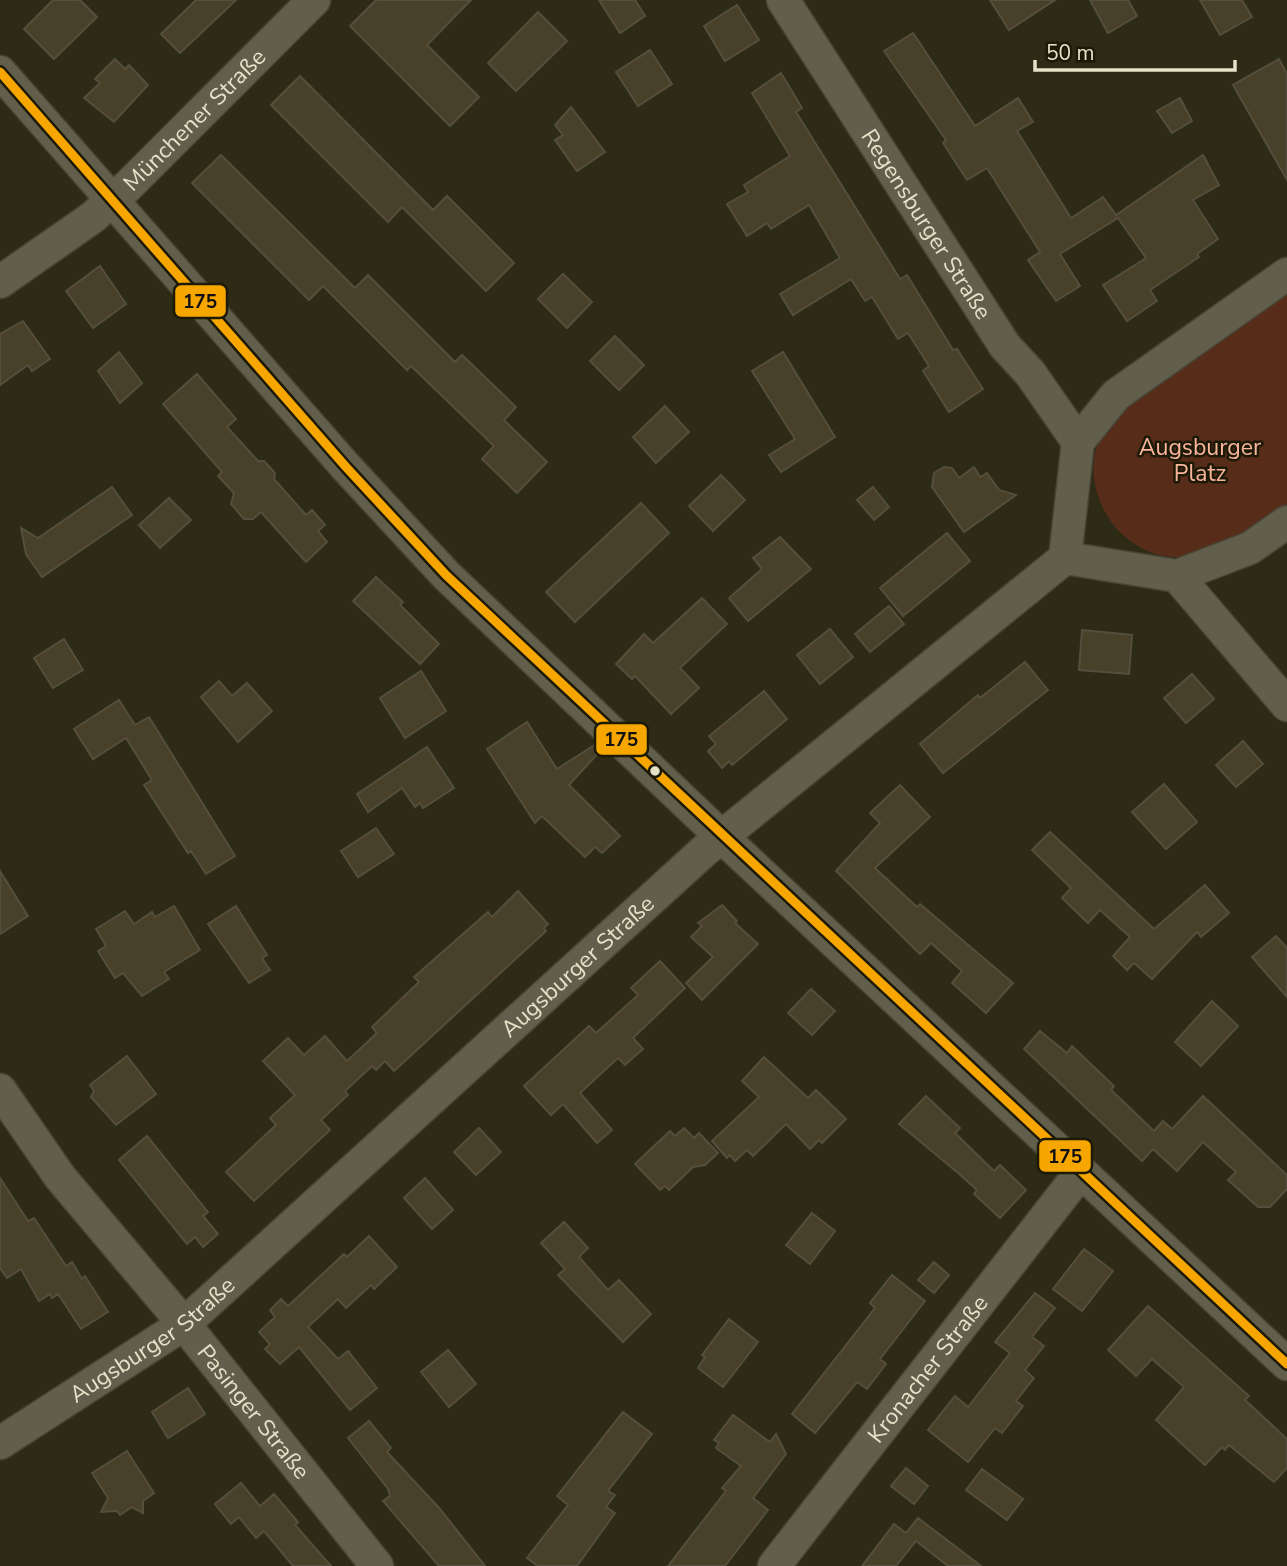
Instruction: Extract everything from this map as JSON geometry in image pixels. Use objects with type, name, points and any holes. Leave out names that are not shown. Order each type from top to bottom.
[{"type":"street","name":"Münchener Straße","points":[[0,282],[111,201],[314,0]]},
{"type":"street","name":"Regensburger Straße","points":[[783,0],[1005,346],[1030,373],[1078,442]]},
{"type":"street","points":[[0,72],[399,527],[722,837],[1287,1364]]},
{"type":"street","points":[[1287,274],[1116,395],[1078,442],[1065,558],[1177,576],[1251,548],[1287,522]]},
{"type":"street","name":"Augsburger Straße","points":[[0,1443],[184,1324],[722,837],[1065,558]]},
{"type":"street","points":[[1177,576],[1287,705]]},
{"type":"street","name":"Pasinger Straße","points":[[0,1090],[60,1177],[184,1324],[377,1566]]},
{"type":"street","name":"Kronacher Straße","points":[[774,1566],[1081,1172]]},
{"type":"green space","name":"Augsburger Platz","points":[[1287,291],[1287,514],[1248,542],[1212,553],[1175,557],[1154,553],[1135,545],[1120,532],[1098,497],[1094,477],[1095,456],[1101,436],[1116,414]]},
{"type":"building","points":[[53,0],[80,0],[97,17],[54,59],[24,29]]},
{"type":"building","points":[[196,0],[236,0],[180,53],[161,34]]},
{"type":"building","points":[[376,0],[471,0],[427,45],[479,97],[450,126],[350,26]]},
{"type":"building","points":[[599,0],[635,0],[645,16],[620,33]]},
{"type":"building","points":[[990,0],[1055,0],[1009,30]]},
{"type":"building","points":[[1090,0],[1128,0],[1137,16],[1108,33]]},
{"type":"building","points":[[1200,0],[1242,0],[1252,17],[1220,35]]},
{"type":"building","points":[[737,5],[759,40],[725,61],[704,26]]},
{"type":"building","points":[[538,12],[567,41],[516,91],[488,63]]},
{"type":"building","points":[[913,33],[975,126],[1018,98],[1033,122],[1017,131],[1071,218],[1103,197],[1116,215],[1203,155],[1219,185],[1193,200],[1218,239],[1197,254],[1199,257],[1150,290],[1157,301],[1127,321],[1103,285],[1146,258],[1118,218],[1060,254],[1080,286],[1056,301],[1028,260],[1040,252],[987,168],[967,180],[943,143],[946,140],[884,51]]},
{"type":"building","points":[[650,50],[672,84],[638,106],[616,72]]},
{"type":"building","points":[[115,59],[125,69],[129,65],[148,85],[114,122],[84,98],[100,83],[95,79]]},
{"type":"building","points":[[1279,59],[1287,74],[1287,180],[1233,85]]},
{"type":"building","points":[[781,73],[802,108],[796,112],[900,279],[907,275],[953,350],[957,349],[983,389],[949,412],[923,371],[929,366],[908,333],[898,339],[872,297],[865,301],[851,279],[793,315],[780,294],[840,258],[809,205],[771,229],[767,223],[747,236],[727,204],[748,192],[744,185],[790,156],[752,93]]},
{"type":"building","points":[[300,76],[433,210],[447,196],[514,263],[486,291],[402,207],[388,222],[271,105]]},
{"type":"building","points":[[1180,98],[1192,121],[1172,133],[1157,111]]},
{"type":"building","points":[[571,107],[605,152],[577,171],[555,140],[563,135],[555,125]]},
{"type":"building","points":[[221,155],[355,288],[368,275],[455,362],[462,355],[516,407],[504,420],[547,462],[517,493],[482,459],[494,446],[411,366],[407,370],[323,286],[309,300],[192,183]]},
{"type":"building","points":[[100,266],[126,304],[93,328],[66,291]]},
{"type":"building","points":[[563,274],[592,302],[567,328],[538,299]]},
{"type":"building","points":[[23,321],[50,359],[32,371],[28,365],[0,385],[0,334]]},
{"type":"building","points":[[615,336],[644,365],[619,390],[590,361]]},
{"type":"building","points":[[119,352],[142,383],[120,403],[98,371]]},
{"type":"building","points":[[783,352],[835,437],[781,472],[769,455],[795,439],[752,371]]},
{"type":"building","points":[[197,374],[236,419],[227,427],[258,461],[264,461],[275,473],[274,479],[306,515],[312,510],[325,525],[318,531],[327,542],[306,562],[261,512],[253,519],[244,519],[231,504],[234,493],[218,476],[222,472],[163,404]]},
{"type":"building","points":[[665,406],[689,432],[656,463],[633,437]]},
{"type":"building","points":[[944,467],[952,468],[959,478],[974,467],[980,477],[987,473],[999,490],[1016,495],[964,532],[932,487],[934,473]]},
{"type":"building","points":[[721,475],[745,500],[713,531],[689,506]]},
{"type":"building","points":[[112,487],[132,515],[42,577],[26,554],[21,528],[38,538]]},
{"type":"building","points":[[873,487],[889,507],[874,520],[857,500]]},
{"type":"building","points":[[169,498],[191,520],[160,548],[139,525]]},
{"type":"building","points":[[641,503],[669,533],[575,622],[546,592]]},
{"type":"building","points":[[947,533],[970,561],[903,616],[880,588]]},
{"type":"building","points":[[780,537],[811,569],[748,621],[729,598],[762,569],[753,558]]},
{"type":"building","points":[[376,577],[403,602],[400,605],[439,644],[420,664],[353,601]]},
{"type":"building","points":[[702,598],[727,624],[680,668],[699,688],[671,714],[635,676],[632,679],[616,664],[644,634],[653,643]]},
{"type":"building","points":[[889,606],[904,624],[870,652],[855,634]]},
{"type":"building","points":[[830,629],[853,657],[820,684],[797,655]]},
{"type":"building","points":[[1082,630],[1132,635],[1129,674],[1079,670]]},
{"type":"building","points":[[64,639],[83,670],[53,688],[34,658]]},
{"type":"building","points":[[1025,662],[1048,690],[943,773],[920,744],[978,695],[980,698]]},
{"type":"building","points":[[421,671],[446,711],[405,738],[380,698]]},
{"type":"building","points":[[1192,674],[1214,699],[1186,723],[1164,698]]},
{"type":"building","points":[[219,681],[232,696],[247,683],[272,711],[238,742],[201,697]]},
{"type":"building","points":[[764,691],[787,719],[732,765],[729,761],[722,768],[708,751],[716,744],[709,736]]},
{"type":"building","points":[[119,700],[135,725],[149,717],[235,856],[206,874],[191,851],[188,853],[144,785],[152,780],[126,738],[93,759],[74,729]]},
{"type":"building","points":[[527,722],[557,769],[596,744],[601,750],[569,785],[620,836],[602,853],[595,847],[585,857],[542,816],[535,823],[487,749]]},
{"type":"building","points":[[1243,741],[1263,764],[1236,787],[1216,765]]},
{"type":"building","points":[[427,747],[454,788],[423,808],[420,803],[415,807],[402,788],[368,812],[357,794]]},
{"type":"building","points":[[1164,784],[1197,822],[1166,849],[1132,812]]},
{"type":"building","points":[[900,785],[930,817],[875,868],[917,907],[920,904],[1013,983],[986,1013],[952,983],[962,971],[931,943],[920,954],[836,871],[880,823],[870,813]]},
{"type":"building","points":[[376,828],[394,854],[358,877],[341,851]]},
{"type":"building","points":[[1050,832],[1154,929],[1205,885],[1229,913],[1201,937],[1197,932],[1152,979],[1134,963],[1127,970],[1113,956],[1130,937],[1100,910],[1088,923],[1062,898],[1071,888],[1032,850]]},
{"type":"building","points":[[0,871],[28,916],[0,934]]},
{"type":"building","points":[[518,891],[548,924],[544,928],[546,931],[394,1071],[385,1061],[376,1070],[372,1066],[345,1091],[348,1095],[321,1120],[330,1130],[254,1201],[226,1172],[276,1125],[270,1118],[295,1095],[263,1061],[288,1038],[304,1055],[325,1036],[347,1061],[377,1033],[372,1027],[419,982],[414,977],[488,912],[492,917]]},
{"type":"building","points":[[722,905],[737,921],[735,923],[758,944],[702,1000],[686,983],[713,957],[691,937],[702,926],[698,923]]},
{"type":"building","points":[[174,906],[200,950],[164,972],[169,979],[142,996],[123,973],[115,978],[98,951],[106,946],[96,929],[125,911],[134,924],[152,912],[155,917]]},
{"type":"building","points":[[236,906],[267,955],[262,958],[270,970],[249,983],[208,924]]},
{"type":"building","points":[[1276,936],[1287,948],[1287,997],[1252,957]]},
{"type":"building","points":[[660,961],[685,988],[633,1038],[643,1049],[625,1065],[618,1058],[580,1093],[612,1130],[597,1143],[563,1104],[551,1115],[524,1086],[589,1026],[596,1033],[638,995],[631,988]]},
{"type":"building","points":[[811,989],[835,1011],[812,1035],[788,1013]]},
{"type":"building","points":[[1212,1001],[1238,1026],[1201,1066],[1175,1042]]},
{"type":"building","points":[[1040,1031],[1067,1053],[1072,1046],[1114,1086],[1111,1090],[1154,1131],[1163,1121],[1172,1129],[1203,1096],[1287,1175],[1287,1189],[1270,1207],[1258,1207],[1228,1180],[1236,1172],[1203,1142],[1177,1171],[1153,1149],[1142,1161],[1024,1049]]},
{"type":"building","points":[[127,1056],[156,1094],[116,1125],[91,1097],[94,1091],[90,1085]]},
{"type":"building","points":[[764,1057],[808,1098],[816,1090],[846,1119],[822,1143],[819,1140],[810,1149],[786,1124],[753,1156],[747,1150],[735,1161],[730,1155],[727,1158],[712,1141],[759,1097],[742,1081]]},
{"type":"building","points":[[926,1096],[960,1128],[955,1133],[994,1171],[1000,1165],[1026,1190],[1000,1218],[974,1194],[977,1190],[899,1124]]},
{"type":"building","points":[[479,1128],[501,1152],[476,1175],[454,1152]]},
{"type":"building","points":[[684,1128],[694,1138],[699,1133],[718,1153],[705,1165],[693,1167],[669,1190],[665,1186],[660,1190],[635,1164],[670,1131],[675,1136]]},
{"type":"building","points":[[147,1136],[208,1212],[203,1216],[218,1234],[203,1247],[195,1237],[187,1244],[119,1160]]},
{"type":"building","points":[[0,1178],[28,1221],[34,1218],[66,1266],[72,1262],[82,1279],[85,1276],[108,1312],[81,1329],[58,1294],[52,1298],[50,1294],[39,1301],[21,1269],[7,1278],[0,1268]]},
{"type":"building","points":[[425,1178],[453,1210],[432,1229],[404,1198]]},
{"type":"building","points":[[812,1213],[835,1231],[810,1264],[786,1245]]},
{"type":"building","points":[[564,1222],[588,1248],[579,1257],[608,1290],[619,1280],[651,1314],[623,1342],[558,1275],[565,1269],[541,1243]]},
{"type":"building","points":[[369,1236],[397,1267],[374,1289],[371,1285],[346,1308],[338,1299],[308,1327],[338,1359],[348,1351],[377,1388],[350,1410],[299,1347],[280,1364],[265,1349],[270,1344],[259,1332],[275,1317],[270,1310],[281,1299],[288,1306],[344,1254],[347,1257]]},
{"type":"building","points":[[1084,1249],[1113,1271],[1082,1311],[1053,1289]]},
{"type":"building","points":[[934,1262],[949,1275],[934,1293],[918,1280]]},
{"type":"building","points":[[892,1275],[925,1301],[880,1359],[886,1364],[867,1389],[857,1382],[815,1433],[792,1414],[875,1308],[870,1303]]},
{"type":"building","points":[[1035,1293],[1055,1308],[1032,1337],[1044,1346],[1025,1370],[1034,1378],[1016,1401],[1023,1406],[1002,1433],[995,1428],[968,1462],[928,1430],[955,1396],[968,1407],[1010,1353],[995,1342]]},
{"type":"building","points":[[1148,1306],[1249,1396],[1245,1400],[1287,1439],[1287,1468],[1274,1482],[1229,1445],[1225,1450],[1222,1447],[1205,1465],[1156,1420],[1184,1387],[1152,1359],[1136,1376],[1108,1350]]},
{"type":"building","points":[[729,1319],[758,1342],[723,1387],[698,1368],[705,1357],[702,1355]]},
{"type":"building","points":[[448,1350],[476,1384],[449,1407],[421,1372]]},
{"type":"building","points":[[188,1388],[205,1414],[168,1438],[152,1412]]},
{"type":"building","points":[[623,1412],[652,1434],[608,1491],[615,1495],[606,1507],[615,1513],[577,1566],[538,1566],[527,1558],[568,1505],[557,1496]]},
{"type":"building","points":[[733,1415],[770,1442],[776,1434],[786,1454],[753,1498],[768,1510],[725,1566],[668,1566],[726,1491],[722,1488],[741,1466],[716,1448],[719,1443],[714,1440]]},
{"type":"building","points":[[369,1421],[391,1448],[387,1452],[440,1509],[485,1566],[439,1566],[383,1501],[390,1496],[388,1489],[348,1438]]},
{"type":"building","points":[[127,1451],[154,1493],[143,1501],[143,1513],[132,1507],[120,1515],[117,1511],[101,1512],[108,1498],[92,1473]]},
{"type":"building","points":[[906,1468],[928,1486],[914,1504],[891,1486]]},
{"type":"building","points":[[982,1469],[1023,1499],[1007,1520],[966,1490]]},
{"type":"building","points":[[241,1483],[260,1506],[274,1494],[298,1522],[295,1525],[331,1566],[293,1566],[264,1531],[256,1538],[239,1517],[231,1524],[215,1504]]},
{"type":"building","points":[[918,1518],[981,1566],[948,1566],[916,1541],[896,1566],[862,1566],[894,1524],[906,1533]]},
{"type":"transit line","name":"175","points":[[0,72],[346,467],[446,575],[1287,1364]]}]
